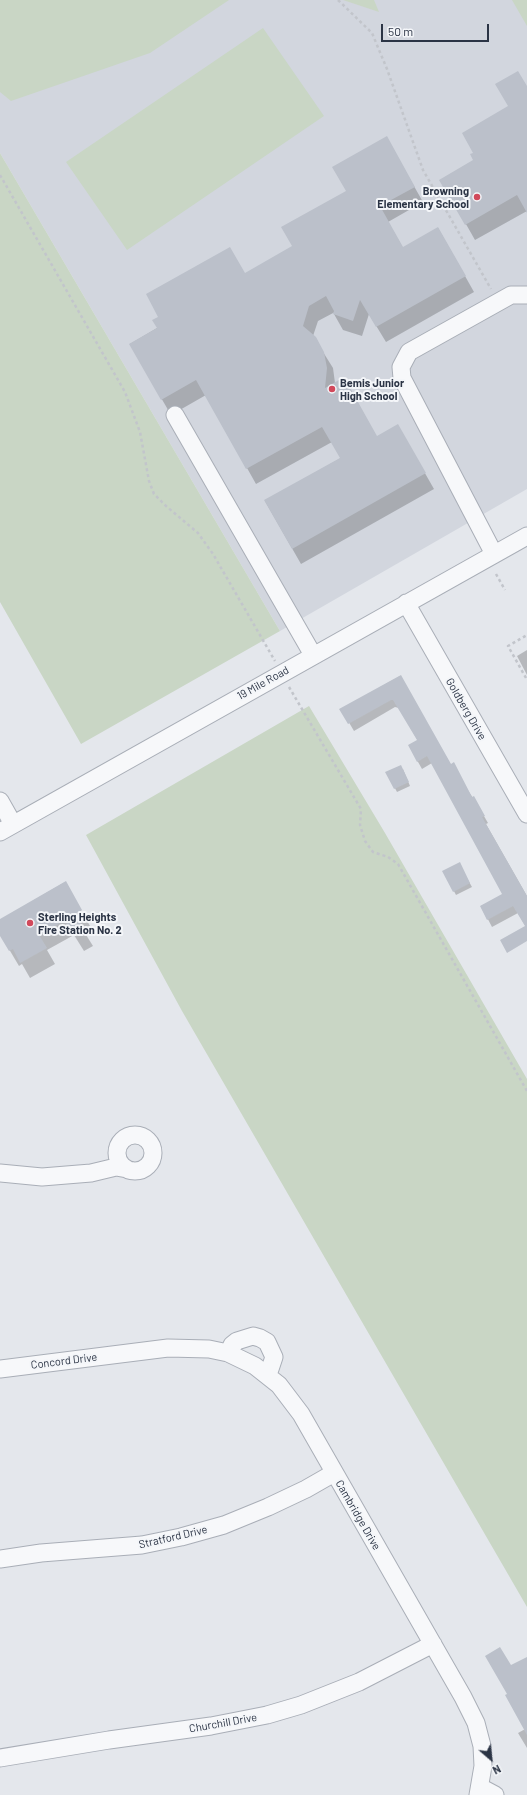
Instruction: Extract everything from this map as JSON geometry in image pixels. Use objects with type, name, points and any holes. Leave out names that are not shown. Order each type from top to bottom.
[{"type":"street","points":[[494,554],[402,378],[401,366],[409,352],[510,295],[527,295]]},
{"type":"street","points":[[175,415],[313,655]]},
{"type":"street","name":"19 Mile Road","points":[[6,828],[527,536]]},
{"type":"street","name":"Goldberg Drive","points":[[406,603],[527,814]]},
{"type":"street","points":[[0,800],[6,828]]},
{"type":"street","points":[[0,1173],[42,1177],[69,1176],[116,1167],[138,1171],[148,1166],[153,1156],[151,1144],[147,1140],[136,1135],[125,1139],[113,1160],[106,1168]]},
{"type":"street","points":[[118,1149],[119,1161],[127,1169]]},
{"type":"street","points":[[228,1353],[232,1345],[237,1341],[253,1336],[260,1338],[267,1342],[274,1357],[268,1375]]},
{"type":"street","name":"Cambridge Drive","points":[[129,1353],[168,1348],[210,1348],[228,1353],[255,1366],[268,1375],[290,1398],[433,1644],[476,1723],[482,1746],[484,1792]]},
{"type":"street","name":"Concord Drive","points":[[0,1369],[129,1353]]},
{"type":"street","name":"Stratford Drive","points":[[0,1559],[41,1553],[142,1545],[181,1537],[224,1525],[268,1507],[306,1489],[334,1473]]},
{"type":"street","name":"Churchill Drive","points":[[0,1758],[109,1740],[211,1726],[267,1715],[301,1705],[359,1682],[433,1644]]},
{"type":"path","points":[[338,0],[372,33],[387,69],[423,170],[499,302]]},
{"type":"path","points":[[0,176],[125,392],[140,432],[149,481],[154,494],[198,533],[213,554],[276,663]]},
{"type":"path","points":[[496,574],[506,590]]},
{"type":"path","points":[[526,678],[508,646],[527,635]]},
{"type":"path","points":[[288,686],[361,809],[360,825],[365,841],[373,852],[388,857],[398,864],[527,1091]]},
{"type":"shaded area","name":"Bemis Junior High School","points":[[0,0],[527,0],[527,489],[280,631],[0,153]]},
{"type":"green space","points":[[0,0],[229,0],[150,53],[11,101],[0,92]]},
{"type":"green space","points":[[343,0],[374,0],[379,12]]},
{"type":"green space","points":[[512,0],[527,0],[527,26]]},
{"type":"green space","points":[[263,28],[324,116],[127,250],[66,162]]},
{"type":"green space","points":[[0,153],[280,631],[81,744],[0,602]]},
{"type":"green space","points":[[309,706],[385,833],[527,1079],[527,1607],[182,1011],[86,835]]},
{"type":"building","points":[[518,71],[527,86],[527,213],[517,195],[465,225],[439,180],[473,160],[470,154],[473,153],[462,133],[508,106],[495,84]]},
{"type":"building","points":[[387,136],[415,187],[380,206],[403,247],[438,227],[466,276],[376,327],[360,300],[353,321],[333,314],[334,311],[326,296],[309,306],[303,326],[316,337],[324,352],[327,368],[325,388],[344,377],[377,436],[398,424],[426,473],[292,549],[264,500],[340,458],[322,427],[246,469],[196,380],[161,400],[129,344],[157,328],[152,320],[158,317],[146,294],[230,247],[245,273],[292,246],[281,227],[346,191],[332,167]]},
{"type":"building","points":[[401,675],[451,764],[454,762],[472,797],[474,796],[485,816],[482,817],[527,896],[527,941],[507,953],[500,940],[525,926],[513,906],[487,920],[480,906],[502,894],[427,756],[417,762],[408,745],[417,740],[393,700],[348,724],[339,709]]},
{"type":"building","points":[[401,765],[409,782],[394,789],[385,772]]},
{"type":"building","points":[[460,862],[470,883],[453,892],[442,871]]},
{"type":"building","name":"Sterling Heights Fire Station No. 2","points":[[66,881],[82,910],[75,914],[85,930],[74,936],[65,920],[39,935],[47,948],[20,963],[13,949],[9,951],[0,936],[0,919]]},
{"type":"building","points":[[500,1647],[511,1665],[527,1657],[527,1735],[505,1695],[507,1694],[485,1656]]},
{"type":"place","name":"Browning Elementary School","points":[[477,197]]},
{"type":"place","name":"Bemis Junior High School","points":[[332,389]]},
{"type":"place","name":"Sterling Heights Fire Station No. 2","points":[[30,923]]}]
